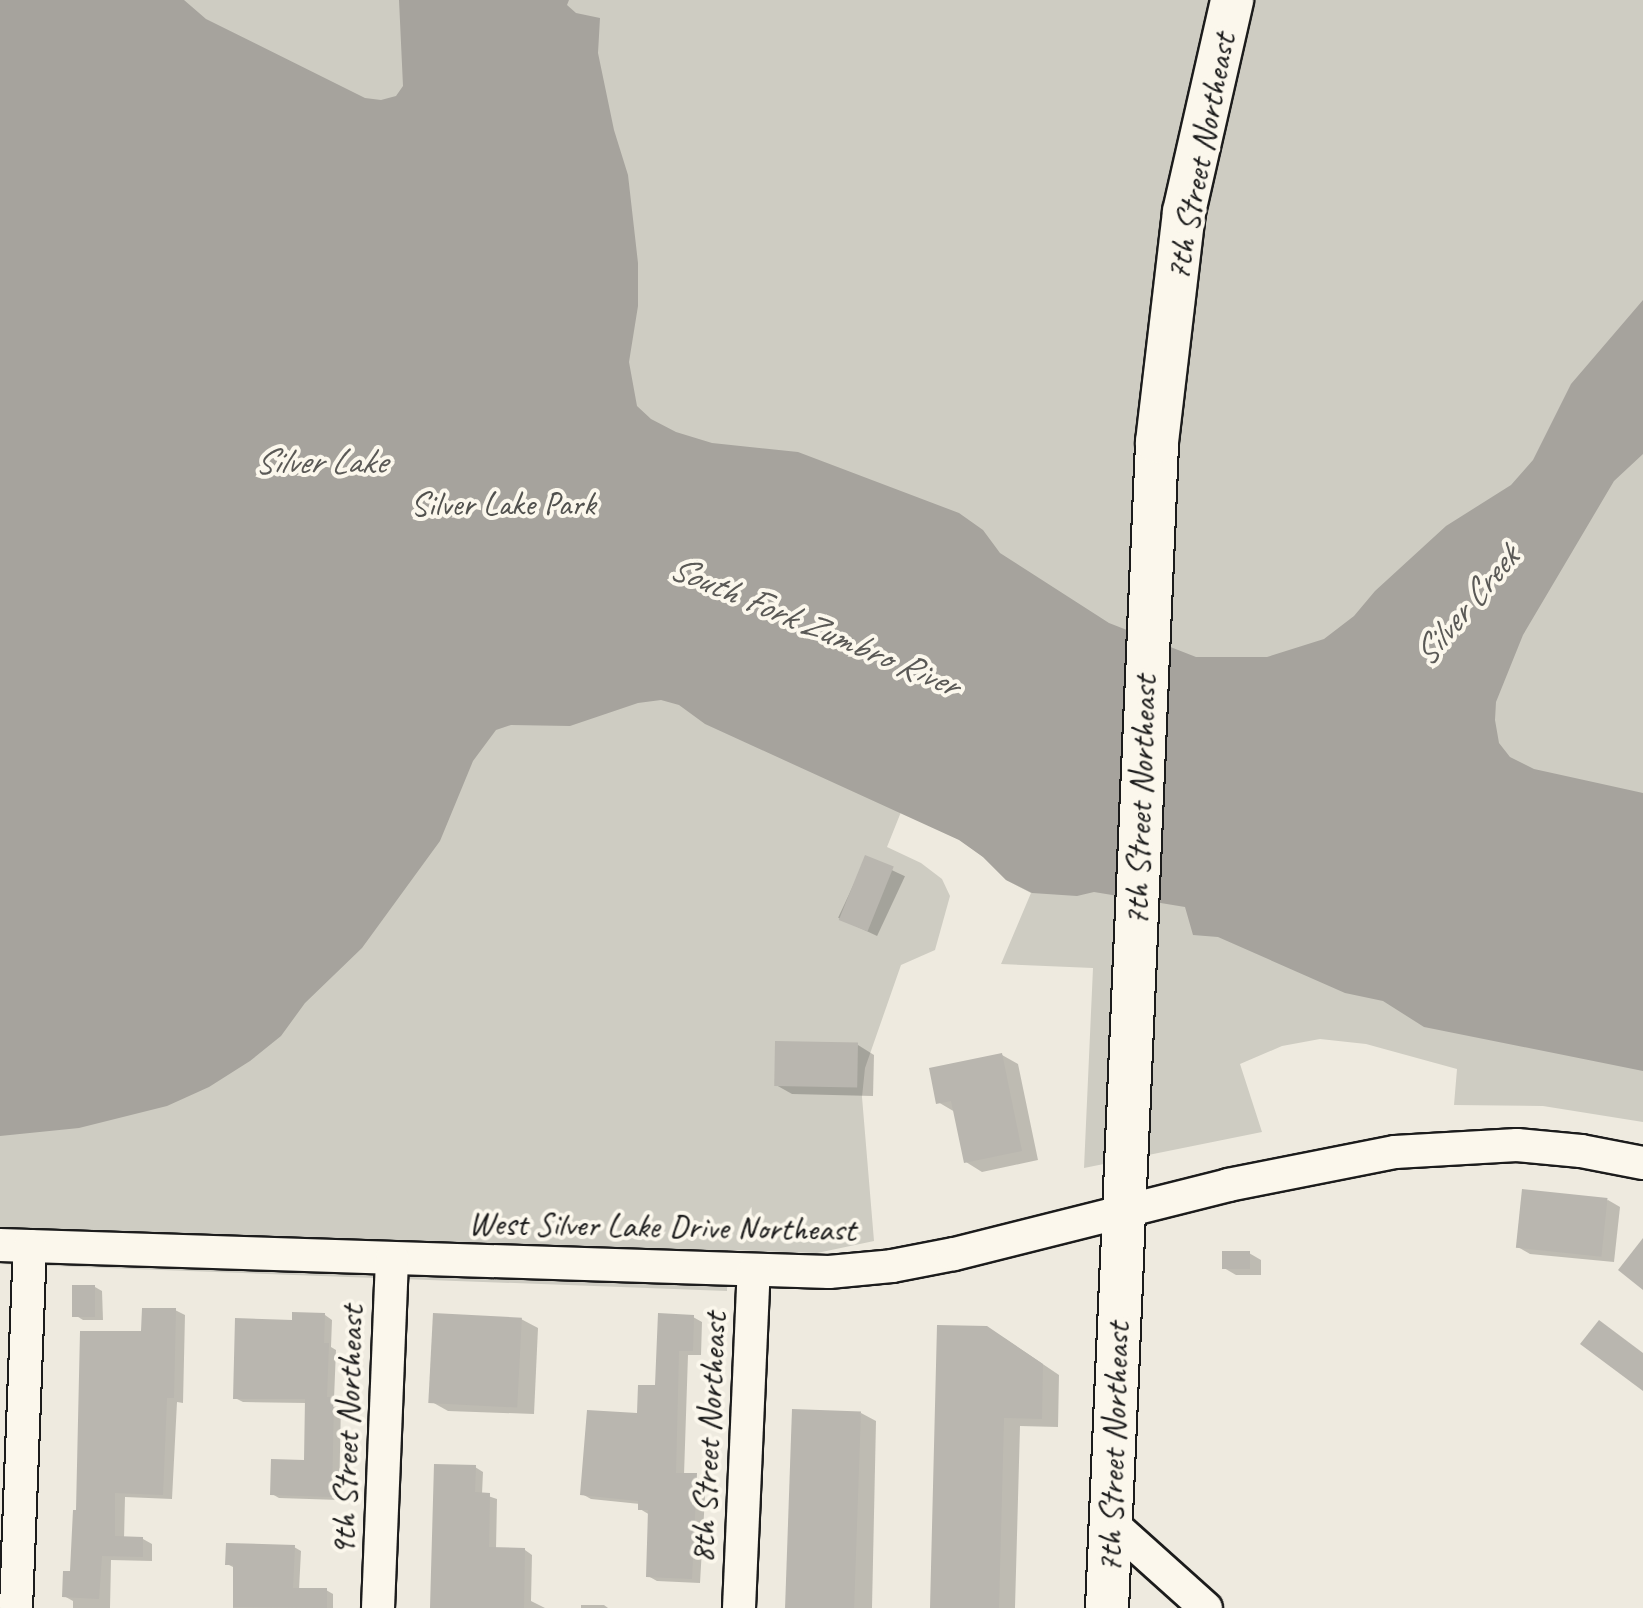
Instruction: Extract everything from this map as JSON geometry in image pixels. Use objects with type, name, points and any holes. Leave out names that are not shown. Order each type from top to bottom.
[{"type":"main road","name":"7th Street Northeast","points":[[1107,1608],[1147,612],[1157,442],[1174,278],[1196,156],[1232,0]]},
{"type":"street","name":"West Silver Lake Drive Northeast","points":[[15,1246],[829,1272],[892,1266],[1240,1182],[1395,1152],[1517,1145],[1581,1151],[1643,1163]]},
{"type":"street","points":[[15,1246],[16,1608]]},
{"type":"street","name":"9th Street Northeast","points":[[378,1608],[392,1258]]},
{"type":"street","name":"8th Street Northeast","points":[[739,1608],[754,1271]]},
{"type":"street","points":[[1110,1522],[1206,1608]]},
{"type":"green space","name":"Silver Lake Park","points":[[0,0],[1643,0],[1643,1122],[1543,1106],[1454,1105],[1457,1069],[1366,1044],[1320,1039],[1282,1046],[1240,1064],[1262,1132],[1084,1168],[1093,968],[1001,964],[1031,893],[1006,880],[960,840],[901,812],[887,847],[921,863],[942,879],[950,896],[935,950],[901,965],[865,1068],[862,1097],[874,1241],[817,1253],[728,1250],[727,1291],[0,1264]]},
{"type":"water","name":"Silver Lake","points":[[0,0],[184,0],[206,19],[365,98],[381,100],[396,96],[403,86],[399,0],[569,0],[567,5],[576,13],[600,18],[598,53],[614,130],[628,175],[638,263],[638,306],[629,362],[637,406],[651,419],[676,432],[712,443],[798,452],[959,513],[983,530],[1000,553],[1109,623],[1196,657],[1267,657],[1324,639],[1354,616],[1375,591],[1446,526],[1511,485],[1533,460],[1571,384],[1643,300],[1643,454],[1614,481],[1523,635],[1496,702],[1495,720],[1499,743],[1510,757],[1534,769],[1643,793],[1643,1071],[1424,1027],[1383,1001],[1345,993],[1218,937],[1193,935],[1185,907],[1094,892],[1077,896],[1032,893],[1006,880],[983,857],[959,840],[705,724],[679,705],[661,700],[638,703],[570,726],[511,725],[496,730],[473,761],[440,841],[362,948],[305,1003],[281,1036],[250,1061],[209,1087],[167,1106],[79,1128],[0,1136]]},
{"type":"building","points":[[865,855],[894,867],[868,932],[839,920]]},
{"type":"building","points":[[775,1041],[858,1042],[857,1087],[774,1086]]},
{"type":"building","points":[[1002,1053],[1022,1151],[964,1163],[951,1101],[936,1104],[929,1068]]},
{"type":"building","points":[[1522,1189],[1608,1198],[1601,1257],[1516,1248]]},
{"type":"building","points":[[1643,1238],[1643,1290],[1618,1270]]},
{"type":"building","points":[[1222,1251],[1250,1251],[1250,1269],[1222,1269]]},
{"type":"building","points":[[72,1285],[95,1285],[95,1317],[72,1317]]},
{"type":"building","points":[[142,1308],[176,1308],[174,1398],[167,1398],[163,1495],[115,1493],[115,1536],[143,1537],[143,1557],[102,1556],[99,1599],[62,1597],[63,1571],[70,1571],[73,1510],[76,1510],[80,1331],[141,1331]]},
{"type":"building","points":[[292,1312],[325,1313],[324,1343],[329,1343],[327,1397],[334,1397],[332,1497],[270,1495],[271,1459],[304,1460],[305,1399],[233,1399],[235,1318],[292,1320]]},
{"type":"building","points":[[433,1313],[522,1318],[517,1408],[428,1403]]},
{"type":"building","points":[[658,1313],[694,1315],[693,1351],[679,1351],[676,1473],[697,1473],[692,1579],[646,1577],[648,1510],[638,1510],[638,1501],[580,1495],[587,1410],[637,1413],[638,1385],[655,1385]]},
{"type":"building","points":[[1599,1320],[1643,1353],[1643,1391],[1580,1344]]},
{"type":"building","points":[[937,1325],[987,1326],[1043,1364],[1042,1419],[1004,1418],[999,1608],[930,1608]]},
{"type":"building","points":[[792,1409],[861,1411],[854,1608],[785,1608]]},
{"type":"building","points":[[434,1464],[476,1465],[475,1492],[490,1493],[489,1547],[525,1548],[524,1608],[430,1608]]},
{"type":"building","points":[[226,1543],[295,1545],[293,1588],[327,1588],[327,1608],[233,1607],[233,1565],[225,1565]]},
{"type":"water label","name":"Silver Creek","points":[[1466,606]]},
{"type":"water label","name":"South Fork Zumbro River","points":[[814,626]]}]
